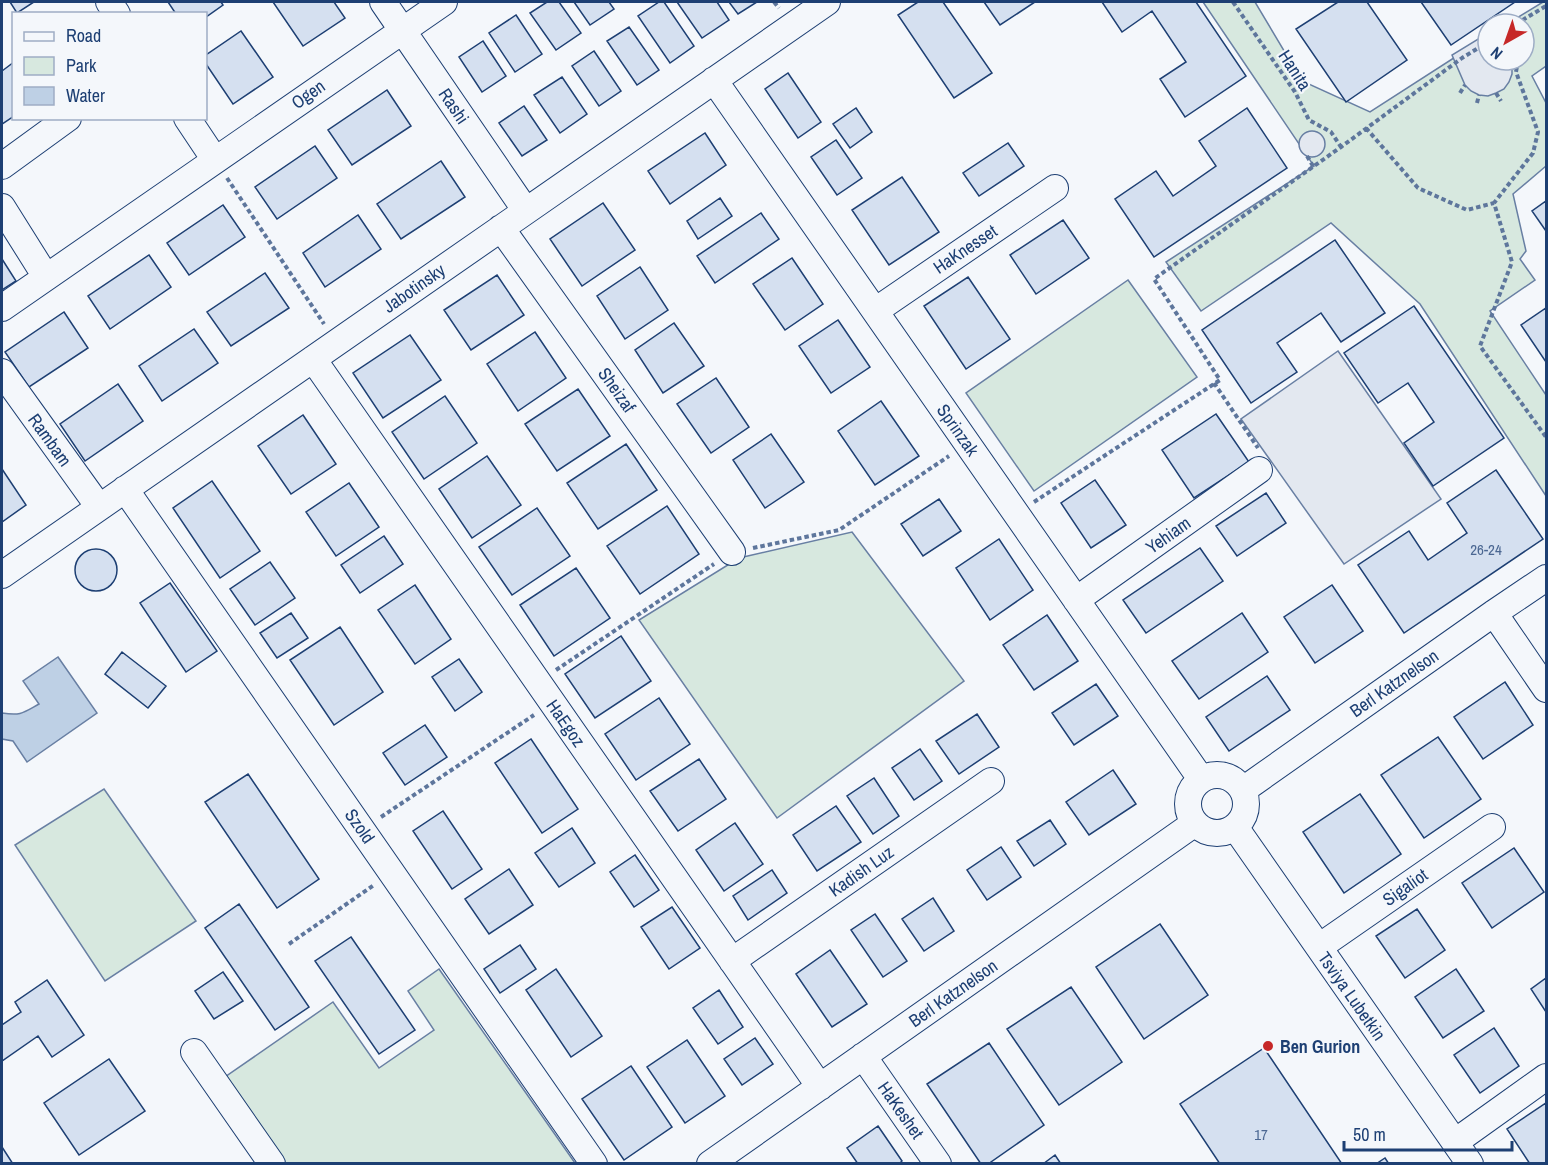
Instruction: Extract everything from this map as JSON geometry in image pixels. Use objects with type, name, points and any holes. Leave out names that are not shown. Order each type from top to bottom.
[{"type":"street","name":"Rashi","points":[[383,2],[526,211]]},
{"type":"street","name":"Ogen","points":[[2,308],[444,2]]},
{"type":"street","name":"Jabotinsky","points":[[2,574],[827,2]]},
{"type":"street","name":"Sprinzak","points":[[714,80],[1201,779]]},
{"type":"street","points":[[2,166],[65,120]]},
{"type":"street","points":[[188,120],[215,160]]},
{"type":"street","name":"HaKnesset","points":[[875,311],[1055,188]]},
{"type":"street","points":[[2,207],[45,277]]},
{"type":"street","name":"Sheizaf","points":[[501,228],[732,552]]},
{"type":"street","name":"HaEgoz","points":[[313,358],[820,1087]]},
{"type":"street","name":"Rambam","points":[[2,372],[99,507]]},
{"type":"street","name":"Yehiam","points":[[1076,600],[1261,463]]},
{"type":"street","name":"Szold","points":[[125,489],[594,1164]]},
{"type":"street","name":"Berl Katznelson","points":[[1243,790],[1546,578]]},
{"type":"street","points":[[1494,613],[1546,689]]},
{"type":"street","points":[[1218,774],[1237,782],[1243,790],[1246,811],[1242,820],[1235,827],[1213,833],[1195,823],[1188,806],[1189,795],[1201,779],[1218,774]]},
{"type":"street","name":"Kadish Luz","points":[[732,961],[991,781]]},
{"type":"street","name":"Berl Katznelson","points":[[710,1164],[1195,823]]},
{"type":"street","name":"Tsviya Lubetkin","points":[[1235,827],[1470,1164]]},
{"type":"street","name":"Sigaliot","points":[[1318,947],[1492,827]]},
{"type":"street","points":[[194,1052],[272,1164]]},
{"type":"street","name":"HaKeshet","points":[[863,1056],[939,1164]]},
{"type":"street","points":[[1455,1142],[1546,1077]]},
{"type":"path","name":"Hanita","points":[[1233,2],[1295,92],[1309,120],[1331,132],[1341,147]]},
{"type":"path","points":[[1017,514],[1220,380],[1154,279],[1476,49]]},
{"type":"path","points":[[1366,128],[1418,189],[1467,210],[1494,202],[1533,153],[1538,132],[1516,72]]},
{"type":"path","points":[[1460,93],[1465,85]]},
{"type":"path","points":[[1496,93],[1501,101]]},
{"type":"path","points":[[1477,103],[1479,95]]},
{"type":"path","points":[[1306,156],[1313,166]]},
{"type":"path","points":[[215,160],[336,343]]},
{"type":"path","points":[[1494,202],[1512,262],[1480,346],[1546,436]]},
{"type":"path","points":[[1214,383],[1261,463]]},
{"type":"path","points":[[362,830],[559,713]]},
{"type":"path","points":[[289,944],[392,872]]},
{"type":"green space","points":[[1203,2],[1255,2],[1302,81],[1370,112],[1476,44],[1476,72],[1536,72],[1536,12],[1527,12],[1546,2],[1546,66],[1532,76],[1546,103],[1546,166],[1513,194],[1526,251],[1520,259],[1535,280],[1490,311],[1546,395],[1546,496],[1420,304],[1331,223],[1201,311],[1166,262],[1314,166]]},
{"type":"green space","points":[[1128,280],[1197,377],[1034,491],[966,393]]},
{"type":"green space","points":[[852,532],[964,681],[777,818],[639,620],[739,558]]},
{"type":"green space","points":[[104,789],[196,921],[105,981],[15,845]]},
{"type":"green space","points":[[439,969],[575,1163],[285,1163],[225,1077],[333,1002],[379,1068],[434,1030],[408,991]]},
{"type":"shaded area","points":[[1476,40],[1476,72],[1512,72],[1509,82],[1504,89],[1496,93],[1488,96],[1479,95],[1465,85],[1452,55]]},
{"type":"shaded area","points":[[1312,131],[1321,135],[1325,144],[1321,153],[1312,157],[1303,153],[1299,144],[1303,135]]},
{"type":"shaded area","points":[[1338,351],[1441,499],[1344,564],[1241,419]]},
{"type":"water","points":[[58,657],[97,713],[27,762],[13,741],[2,739],[2,713],[22,713],[39,704],[23,681]]},
{"type":"building","points":[[10,2],[34,2],[19,12]]},
{"type":"building","points":[[168,2],[221,2],[223,5],[207,16],[207,12],[175,12]]},
{"type":"building","points":[[273,2],[334,2],[345,18],[303,46]]},
{"type":"building","points":[[547,2],[559,2],[581,33],[556,50],[530,13]]},
{"type":"building","points":[[574,2],[609,2],[614,9],[590,25]]},
{"type":"building","points":[[659,2],[664,2],[694,46],[670,63],[638,16]]},
{"type":"building","points":[[677,2],[717,2],[729,20],[702,38]]},
{"type":"building","points":[[729,2],[757,2],[738,14]]},
{"type":"building","points":[[918,2],[943,2],[992,73],[954,98],[898,15]]},
{"type":"building","points":[[984,2],[1035,2],[1000,25]]},
{"type":"building","points":[[1102,2],[1196,2],[1246,76],[1185,117],[1160,79],[1186,62],[1152,11],[1122,32]]},
{"type":"building","points":[[1338,2],[1367,2],[1407,60],[1346,102],[1296,29]]},
{"type":"building","points":[[1421,2],[1515,2],[1500,12],[1476,12],[1476,28],[1451,45]]},
{"type":"building","points":[[516,15],[542,54],[515,72],[489,33]]},
{"type":"building","points":[[629,27],[659,70],[637,85],[607,41]]},
{"type":"building","points":[[241,31],[273,77],[233,104],[207,65],[207,54]]},
{"type":"building","points":[[483,41],[506,76],[482,92],[459,57]]},
{"type":"building","points":[[594,51],[621,91],[599,106],[572,66]]},
{"type":"building","points":[[12,64],[12,117],[2,124],[2,71]]},
{"type":"building","points":[[788,73],[821,122],[798,138],[765,89]]},
{"type":"building","points":[[562,77],[587,114],[560,133],[534,95]]},
{"type":"building","points":[[387,90],[411,126],[352,165],[328,130]]},
{"type":"building","points":[[524,106],[547,140],[522,156],[499,123]]},
{"type":"building","points":[[856,108],[872,132],[850,148],[833,124]]},
{"type":"building","points":[[1247,108],[1287,168],[1154,257],[1115,199],[1156,171],[1173,196],[1216,166],[1199,141]]},
{"type":"building","points":[[705,133],[726,165],[670,204],[648,171]]},
{"type":"building","points":[[836,140],[862,178],[837,195],[811,157]]},
{"type":"building","points":[[1008,143],[1024,166],[979,196],[963,173]]},
{"type":"building","points":[[315,146],[337,178],[277,219],[255,187]]},
{"type":"building","points":[[441,161],[465,197],[401,239],[377,204]]},
{"type":"building","points":[[902,177],[939,232],[889,265],[852,210]]},
{"type":"building","points":[[720,198],[732,216],[698,239],[687,221]]},
{"type":"building","points":[[1546,201],[1546,231],[1532,211]]},
{"type":"building","points":[[603,203],[635,250],[582,286],[550,239]]},
{"type":"building","points":[[223,205],[245,237],[189,275],[167,243]]},
{"type":"building","points":[[761,213],[779,239],[715,283],[697,256]]},
{"type":"building","points":[[358,215],[381,249],[325,287],[303,253]]},
{"type":"building","points":[[1063,220],[1089,258],[1036,294],[1010,255]]},
{"type":"building","points":[[1335,240],[1385,313],[1341,342],[1321,313],[1277,343],[1297,372],[1251,403],[1202,330]]},
{"type":"building","points":[[149,255],[171,287],[110,329],[88,296]]},
{"type":"building","points":[[792,258],[823,304],[785,330],[753,284]]},
{"type":"building","points":[[2,259],[16,281],[2,290]]},
{"type":"building","points":[[640,267],[668,310],[625,339],[597,296]]},
{"type":"building","points":[[265,273],[289,308],[231,346],[207,312]]},
{"type":"building","points":[[497,275],[524,315],[471,350],[444,310]]},
{"type":"building","points":[[968,277],[1010,339],[966,369],[924,306]]},
{"type":"building","points":[[1414,306],[1504,438],[1433,486],[1404,443],[1434,422],[1408,383],[1378,403],[1344,353]]},
{"type":"building","points":[[1546,308],[1546,362],[1521,325]]},
{"type":"building","points":[[64,312],[88,348],[29,387],[5,352]]},
{"type":"building","points":[[838,320],[870,367],[831,393],[799,346]]},
{"type":"building","points":[[674,323],[704,366],[663,393],[635,350]]},
{"type":"building","points":[[194,329],[218,363],[162,401],[139,366]]},
{"type":"building","points":[[535,332],[566,378],[518,411],[487,364]]},
{"type":"building","points":[[410,335],[441,380],[383,418],[353,373]]},
{"type":"building","points":[[716,378],[749,427],[711,453],[677,404]]},
{"type":"building","points":[[118,384],[143,421],[85,461],[60,424]]},
{"type":"building","points":[[578,389],[610,436],[557,471],[525,424]]},
{"type":"building","points":[[445,396],[477,443],[424,479],[392,432]]},
{"type":"building","points":[[881,401],[919,456],[875,485],[838,431]]},
{"type":"building","points":[[1216,414],[1249,462],[1194,498],[1162,450]]},
{"type":"building","points":[[303,415],[336,464],[291,494],[258,446]]},
{"type":"building","points":[[771,434],[804,482],[765,508],[733,460]]},
{"type":"building","points":[[626,444],[657,490],[598,529],[567,483]]},
{"type":"building","points":[[487,456],[521,505],[472,538],[439,489]]},
{"type":"building","points":[[2,469],[26,505],[2,522]]},
{"type":"building","points":[[1496,470],[1543,539],[1404,633],[1358,565],[1409,531],[1428,560],[1467,533],[1447,503]]},
{"type":"building","points":[[1095,480],[1126,525],[1091,548],[1061,503]]},
{"type":"building","points":[[212,481],[260,551],[220,578],[173,508]]},
{"type":"building","points":[[349,483],[379,527],[336,556],[306,512]]},
{"type":"building","points":[[1266,493],[1286,523],[1237,556],[1216,526]]},
{"type":"building","points":[[939,499],[961,531],[923,556],[901,524]]},
{"type":"building","points":[[667,506],[699,554],[640,594],[607,546]]},
{"type":"building","points":[[537,508],[570,556],[512,595],[479,547]]},
{"type":"building","points":[[384,536],[403,564],[360,593],[341,565]]},
{"type":"building","points":[[999,539],[1033,590],[990,620],[956,568]]},
{"type":"building","points":[[1200,548],[1223,581],[1146,633],[1123,600]]},
{"type":"building","points":[[96,549],[104,550],[111,555],[116,562],[116,578],[111,585],[104,590],[96,591],[88,590],[81,585],[76,578],[75,570],[76,562],[81,555],[88,550]]},
{"type":"building","points":[[270,562],[295,598],[255,625],[230,589]]},
{"type":"building","points":[[576,568],[610,618],[554,656],[520,605]]},
{"type":"building","points":[[170,583],[217,651],[186,672],[140,603]]},
{"type":"building","points":[[415,585],[451,639],[415,664],[378,610]]},
{"type":"building","points":[[1332,585],[1363,631],[1315,663],[1284,617]]},
{"type":"building","points":[[291,613],[308,638],[277,658],[260,633]]},
{"type":"building","points":[[1242,613],[1268,652],[1199,699],[1172,661]]},
{"type":"building","points":[[1047,615],[1078,661],[1034,690],[1003,645]]},
{"type":"building","points":[[340,627],[383,692],[334,725],[290,660]]},
{"type":"building","points":[[621,636],[651,681],[595,718],[565,674]]},
{"type":"building","points":[[122,652],[166,686],[148,708],[105,674]]},
{"type":"building","points":[[459,659],[482,692],[455,711],[432,677]]},
{"type":"building","points":[[1267,676],[1290,710],[1229,751],[1206,717]]},
{"type":"building","points":[[1505,682],[1533,725],[1483,759],[1454,717]]},
{"type":"building","points":[[1096,684],[1118,716],[1074,745],[1052,713]]},
{"type":"building","points":[[659,698],[690,744],[636,780],[605,734]]},
{"type":"building","points":[[977,714],[999,747],[959,774],[936,741]]},
{"type":"building","points":[[425,725],[447,757],[405,785],[383,753]]},
{"type":"building","points":[[1438,737],[1481,799],[1424,838],[1381,775]]},
{"type":"building","points":[[531,739],[578,809],[542,833],[495,763]]},
{"type":"building","points":[[920,749],[942,781],[914,800],[892,768]]},
{"type":"building","points":[[699,759],[726,799],[678,831],[650,791]]},
{"type":"building","points":[[1113,770],[1136,804],[1089,835],[1066,802]]},
{"type":"building","points":[[248,774],[319,879],[277,908],[205,802]]},
{"type":"building","points":[[874,778],[899,816],[873,834],[847,796]]},
{"type":"building","points":[[1360,794],[1401,854],[1344,893],[1303,832]]},
{"type":"building","points":[[836,806],[861,842],[817,871],[793,835]]},
{"type":"building","points":[[443,811],[482,869],[452,889],[413,831]]},
{"type":"building","points":[[1050,820],[1066,844],[1034,866],[1017,841]]},
{"type":"building","points":[[735,823],[763,864],[724,891],[696,850]]},
{"type":"building","points":[[572,828],[595,863],[559,887],[535,853]]},
{"type":"building","points":[[1001,847],[1021,877],[987,900],[967,870]]},
{"type":"building","points":[[1514,848],[1544,892],[1492,928],[1462,883]]},
{"type":"building","points":[[635,855],[659,890],[634,907],[610,872]]},
{"type":"building","points":[[509,869],[533,905],[489,934],[465,899]]},
{"type":"building","points":[[772,870],[787,893],[748,920],[733,896]]},
{"type":"building","points":[[933,898],[954,931],[924,951],[902,919]]},
{"type":"building","points":[[239,904],[309,1007],[275,1030],[205,928]]},
{"type":"building","points":[[672,907],[700,948],[669,969],[641,927]]},
{"type":"building","points":[[1417,909],[1445,950],[1405,978],[1376,936]]},
{"type":"building","points":[[875,914],[907,961],[883,977],[851,930]]},
{"type":"building","points":[[1160,924],[1208,995],[1144,1039],[1096,967]]},
{"type":"building","points":[[351,937],[415,1030],[379,1054],[315,961]]},
{"type":"building","points":[[520,945],[536,969],[500,993],[484,969]]},
{"type":"building","points":[[830,950],[867,1004],[832,1027],[796,974]]},
{"type":"building","points":[[556,969],[602,1036],[571,1057],[526,990]]},
{"type":"building","points":[[1456,969],[1484,1011],[1443,1038],[1415,997]]},
{"type":"building","points":[[223,972],[243,1001],[214,1019],[195,991]]},
{"type":"building","points":[[1546,978],[1546,1012],[1531,989]]},
{"type":"building","points":[[47,980],[84,1035],[52,1057],[38,1036],[2,1061],[2,1025],[21,1012],[15,1002]]},
{"type":"building","points":[[1071,987],[1122,1062],[1059,1105],[1007,1029]]},
{"type":"building","points":[[719,990],[743,1027],[718,1044],[693,1008]]},
{"type":"building","points":[[1494,1028],[1519,1066],[1480,1093],[1454,1055]]},
{"type":"building","points":[[755,1038],[773,1064],[742,1085],[724,1059]]},
{"type":"building","points":[[687,1040],[725,1096],[685,1123],[647,1067]]},
{"type":"building","points":[[989,1043],[1044,1125],[988,1164],[981,1164],[927,1084]]},
{"type":"building","points":[[1264,1048],[1342,1164],[1220,1164],[1180,1104]]},
{"type":"building","points":[[109,1059],[145,1111],[79,1155],[44,1103]]},
{"type":"building","points":[[631,1066],[672,1127],[624,1160],[582,1099]]},
{"type":"building","points":[[1546,1103],[1546,1162],[1545,1164],[1530,1164],[1507,1129]]},
{"type":"building","points":[[878,1126],[902,1161],[899,1164],[858,1164],[847,1148]]},
{"type":"building","points":[[2,1147],[13,1164],[2,1164]]},
{"type":"building","points":[[1055,1155],[1061,1164],[1043,1164]]},
{"type":"building","points":[[1385,1158],[1389,1164],[1376,1164]]},
{"type":"place","name":"Ben Gurion","points":[[1268,1046]]}]
